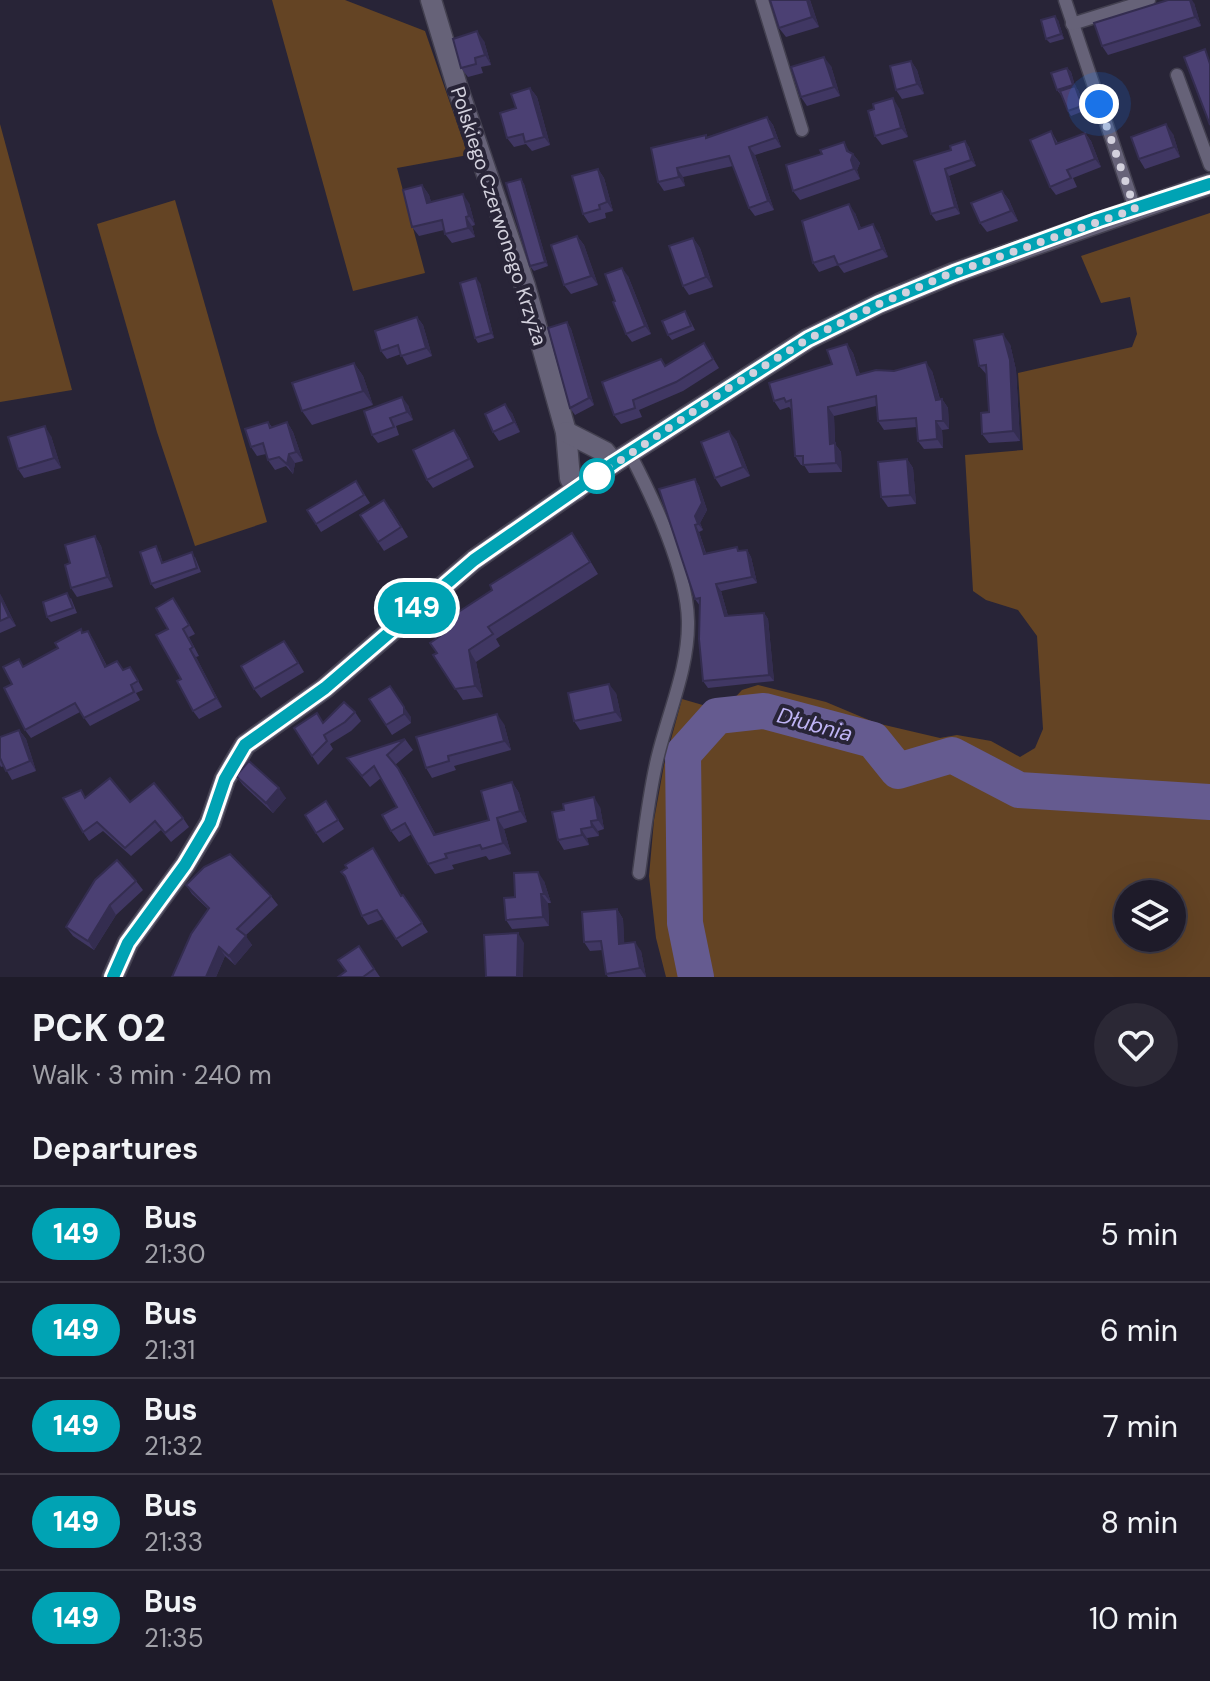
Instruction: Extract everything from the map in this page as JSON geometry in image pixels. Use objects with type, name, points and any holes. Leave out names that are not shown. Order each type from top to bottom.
[{"type":"street","name":"Polskiego Czerwonego Krzyża","points":[[431,0],[525,286],[566,432],[570,478],[576,490]]},
{"type":"street","points":[[113,977],[128,943],[185,865],[210,823],[225,779],[245,745],[325,688],[474,560],[622,459],[808,339],[879,304],[954,273],[1210,184]]},
{"type":"street","points":[[566,432],[622,459]]},
{"type":"lane","points":[[762,0],[802,130]]},
{"type":"lane","points":[[1065,0],[1135,209]]},
{"type":"lane","points":[[1072,24],[1149,0]]},
{"type":"lane","points":[[1177,75],[1210,165]]},
{"type":"lane","points":[[622,459],[653,500],[682,586],[688,620],[682,674],[655,765],[639,873]]},
{"type":"shaded area","points":[[272,0],[345,0],[425,31],[468,155],[397,168],[425,273],[353,291]]},
{"type":"shaded area","points":[[0,124],[72,390],[0,402]]},
{"type":"shaded area","points":[[175,200],[267,522],[195,546],[157,432],[97,224]]},
{"type":"shaded area","points":[[1210,213],[1210,977],[666,977],[656,938],[649,876],[654,820],[664,765],[682,699],[713,708],[729,704],[742,690],[758,685],[826,702],[876,723],[940,738],[957,735],[991,741],[1020,757],[1035,748],[1043,729],[1037,636],[1018,610],[986,600],[973,591],[965,455],[1023,450],[1018,373],[1132,347],[1137,334],[1130,297],[1101,303],[1081,256]]},
{"type":"building","points":[[770,0],[807,0],[812,17],[779,28]]},
{"type":"building","points":[[1168,0],[1190,0],[1195,17],[1102,46],[1094,23]]},
{"type":"building","points":[[1055,16],[1061,34],[1046,39],[1041,20]]},
{"type":"building","points":[[477,31],[485,55],[475,58],[476,64],[461,68],[453,39]]},
{"type":"building","points":[[1205,49],[1210,64],[1210,125],[1184,57]]},
{"type":"building","points":[[824,57],[834,87],[801,97],[791,67]]},
{"type":"building","points":[[911,61],[917,84],[896,90],[890,66]]},
{"type":"building","points":[[1067,68],[1073,85],[1057,90],[1051,73]]},
{"type":"building","points":[[1075,86],[1082,106],[1068,111],[1060,91]]},
{"type":"building","points":[[530,88],[544,137],[525,142],[523,134],[507,138],[500,113],[516,108],[511,94]]},
{"type":"building","points":[[893,98],[901,128],[875,136],[868,111],[874,109],[873,104]]},
{"type":"building","points":[[767,117],[775,138],[749,147],[768,201],[749,208],[729,156],[677,168],[679,177],[658,182],[651,148],[706,135],[706,138]]},
{"type":"building","points":[[1166,124],[1174,147],[1139,159],[1131,137]]},
{"type":"building","points":[[1051,131],[1056,144],[1085,133],[1095,159],[1067,170],[1071,178],[1050,187],[1030,140]]},
{"type":"building","points":[[965,141],[971,160],[945,169],[955,207],[931,214],[914,161],[951,150],[950,146]]},
{"type":"building","points":[[844,142],[847,151],[853,154],[854,169],[793,191],[786,165],[822,154],[820,150]]},
{"type":"building","points":[[598,169],[607,202],[599,205],[600,209],[583,214],[572,176]]},
{"type":"building","points":[[521,179],[545,262],[530,266],[506,183]]},
{"type":"building","points":[[422,185],[427,203],[463,194],[469,216],[466,217],[468,228],[445,234],[442,220],[412,227],[403,190]]},
{"type":"building","points":[[1002,191],[1011,211],[980,223],[971,203]]},
{"type":"building","points":[[849,204],[859,229],[873,224],[882,249],[838,265],[834,256],[813,263],[802,221]]},
{"type":"building","points":[[577,236],[591,276],[564,285],[551,245]]},
{"type":"building","points":[[693,238],[706,277],[683,286],[669,246]]},
{"type":"building","points":[[622,268],[645,326],[626,334],[605,274]]},
{"type":"building","points":[[476,278],[491,333],[475,338],[460,283]]},
{"type":"building","points":[[685,311],[691,326],[668,335],[662,321]]},
{"type":"building","points":[[417,317],[426,348],[401,356],[398,345],[381,351],[375,331]]},
{"type":"building","points":[[567,322],[589,398],[570,408],[548,328]]},
{"type":"building","points":[[1003,334],[1010,360],[1013,431],[982,434],[981,413],[989,412],[986,365],[979,366],[974,340]]},
{"type":"building","points":[[704,343],[713,359],[676,382],[633,400],[635,408],[614,415],[602,382],[661,359],[665,366]]},
{"type":"building","points":[[847,344],[857,375],[876,370],[894,371],[926,362],[936,400],[942,399],[943,421],[936,421],[937,439],[918,441],[916,418],[878,421],[876,396],[828,407],[830,444],[835,443],[836,463],[803,465],[803,456],[795,456],[791,400],[786,402],[784,398],[774,401],[769,383],[832,364],[827,350]]},
{"type":"building","points":[[354,363],[363,391],[302,411],[292,383]]},
{"type":"building","points":[[402,397],[407,412],[390,418],[394,427],[372,435],[364,411]]},
{"type":"building","points":[[505,404],[514,422],[493,432],[485,414]]},
{"type":"building","points":[[268,422],[270,428],[287,422],[296,452],[289,454],[287,464],[279,457],[268,460],[263,443],[251,447],[245,429]]},
{"type":"building","points":[[45,426],[54,458],[18,469],[8,437]]},
{"type":"building","points":[[454,430],[469,459],[427,480],[413,450]]},
{"type":"building","points":[[729,431],[743,467],[715,478],[701,442]]},
{"type":"building","points":[[907,459],[910,495],[881,497],[878,462]]},
{"type":"building","points":[[695,479],[702,503],[695,516],[698,524],[695,525],[704,554],[737,547],[738,551],[747,550],[752,577],[716,584],[725,616],[764,613],[769,675],[703,681],[699,639],[700,598],[695,599],[659,489]]},
{"type":"building","points":[[356,481],[364,495],[316,524],[307,510]]},
{"type":"building","points":[[384,500],[401,527],[378,542],[360,515]]},
{"type":"building","points":[[572,533],[590,562],[488,627],[493,634],[469,650],[475,686],[455,689],[433,655],[437,653],[430,643],[449,630],[443,622],[492,590],[490,585]]},
{"type":"building","points":[[95,536],[107,577],[71,588],[65,565],[70,563],[65,545]]},
{"type":"building","points":[[156,546],[162,563],[192,552],[197,568],[151,584],[140,552]]},
{"type":"building","points":[[67,593],[73,608],[47,617],[43,602]]},
{"type":"building","points":[[0,597],[9,617],[0,621]]},
{"type":"building","points":[[173,598],[189,625],[183,629],[193,647],[190,649],[216,698],[193,711],[177,681],[181,679],[156,635],[168,629],[156,608]]},
{"type":"building","points":[[81,629],[82,633],[88,631],[105,667],[117,661],[123,670],[130,667],[138,681],[131,685],[134,692],[84,718],[75,703],[25,730],[4,688],[12,684],[3,667],[19,659],[23,667],[58,648],[55,643]]},
{"type":"building","points":[[284,641],[298,663],[254,689],[241,666]]},
{"type":"building","points":[[609,684],[615,712],[574,721],[568,693]]},
{"type":"building","points":[[390,686],[404,707],[404,714],[386,725],[369,699]]},
{"type":"building","points":[[344,702],[355,712],[324,735],[327,741],[312,756],[294,728],[317,713],[323,723]]},
{"type":"building","points":[[497,714],[504,741],[448,756],[449,761],[426,768],[416,737]]},
{"type":"building","points":[[19,730],[30,761],[6,771],[0,758],[0,737]]},
{"type":"building","points":[[405,739],[387,755],[398,768],[434,835],[489,820],[481,791],[512,782],[520,811],[497,818],[503,843],[445,854],[447,858],[428,864],[405,823],[391,831],[382,815],[397,807],[374,766],[362,776],[347,758]]},
{"type":"building","points":[[249,761],[279,788],[266,803],[236,776]]},
{"type":"building","points":[[110,778],[130,802],[154,783],[183,818],[165,833],[155,821],[125,848],[97,822],[83,832],[63,798],[81,790],[85,798]]},
{"type":"building","points":[[594,797],[598,820],[591,821],[592,827],[581,829],[582,835],[558,840],[552,812],[564,810],[563,804]]},
{"type":"building","points":[[326,801],[338,820],[316,833],[305,815]]},
{"type":"building","points":[[373,848],[401,896],[422,923],[396,939],[377,910],[362,916],[341,872],[347,868],[345,865]]},
{"type":"building","points":[[230,854],[271,896],[237,929],[246,936],[229,956],[219,947],[206,977],[172,977],[191,934],[209,908],[186,885],[204,867]]},
{"type":"building","points":[[117,860],[136,881],[110,905],[88,941],[66,927],[95,880]]},
{"type":"building","points":[[538,872],[544,894],[541,894],[543,917],[506,920],[504,898],[515,897],[514,873]]},
{"type":"building","points":[[617,909],[619,944],[635,942],[640,968],[606,974],[601,941],[584,942],[582,912]]},
{"type":"building","points":[[518,933],[517,977],[486,977],[484,935]]},
{"type":"building","points":[[359,946],[374,969],[363,977],[338,977],[346,971],[338,960]]},
{"type":"waterway","name":"Dłubnia","points":[[696,977],[685,923],[683,754],[717,716],[764,711],[873,740],[898,771],[952,755],[1019,790],[1210,802]]},
{"type":"bus line","name":"149","points":[[113,977],[128,943],[185,865],[210,823],[225,779],[245,745],[325,688],[474,560],[614,463],[808,339],[879,304],[954,273],[1099,220],[1210,184]]},
{"type":"route","points":[[597,476],[808,339],[947,275],[1135,209],[1099,104]]}]
